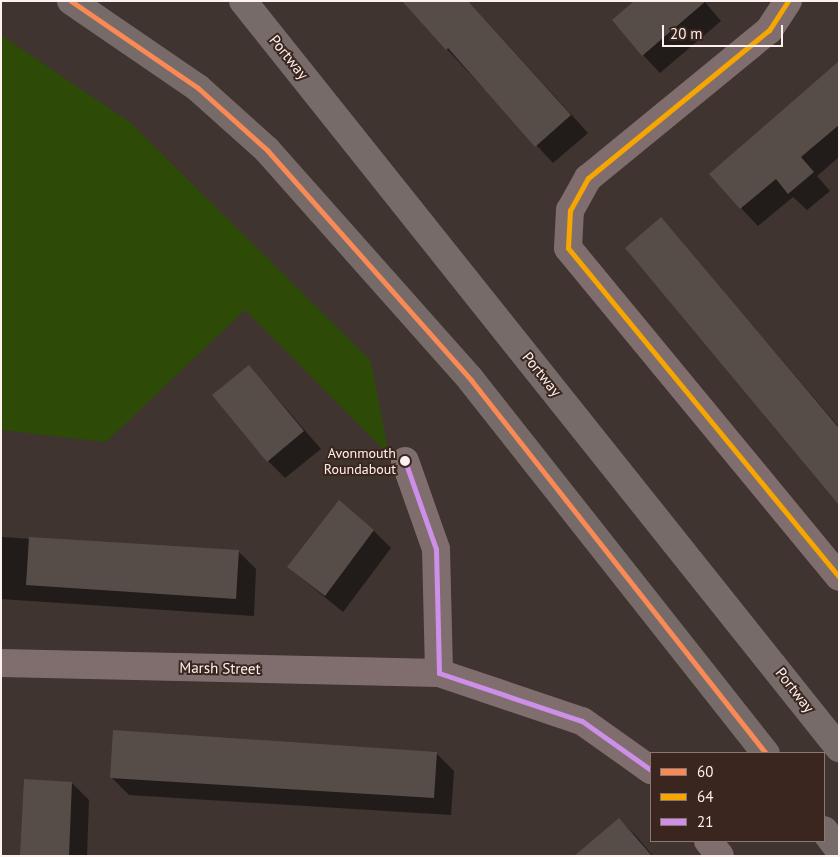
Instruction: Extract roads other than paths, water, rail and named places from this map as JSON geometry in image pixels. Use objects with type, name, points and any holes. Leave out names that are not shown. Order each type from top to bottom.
[{"type":"highway","points":[[71,1],[198,88],[267,150],[471,380],[765,752]]},
{"type":"highway","name":"Portway","points":[[243,1],[839,748]]},
{"type":"highway","points":[[825,831],[839,850]]},
{"type":"street","points":[[788,1],[769,30],[588,178],[570,210],[568,248],[837,573]]},
{"type":"street","points":[[405,461],[436,549],[439,673],[582,721],[650,769]]},
{"type":"street","name":"Marsh Street","points":[[1,663],[439,673]]},
{"type":"street","points":[[709,842],[720,856]]},
{"type":"place","name":"Avonmouth Roundabout","points":[[405,461]]}]
